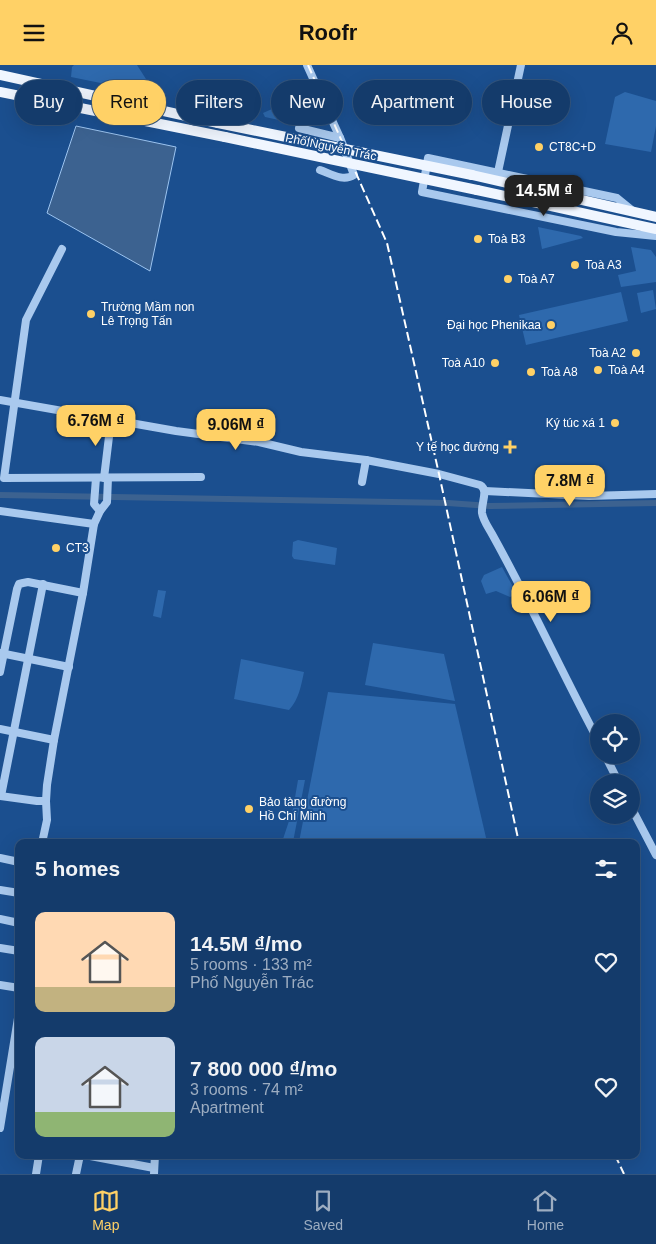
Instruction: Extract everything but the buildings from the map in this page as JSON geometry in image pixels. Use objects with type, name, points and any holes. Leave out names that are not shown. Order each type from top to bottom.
[{"type":"main road","name":"Phố Nguyễn Trác","points":[[0,75],[67,85],[218,123],[472,175],[656,217]]},
{"type":"main road","name":"Phố Nguyễn Trác","points":[[0,92],[225,137],[656,229]]},
{"type":"street","points":[[307,65],[354,175],[349,179],[320,170]]},
{"type":"street","points":[[498,172],[520,65]]},
{"type":"street","points":[[299,128],[340,139]]},
{"type":"street","name":"Phố Nguyễn Trác","points":[[447,197],[422,192],[428,157],[617,198],[635,212]]},
{"type":"street","points":[[452,162],[447,197],[616,232],[656,236]]},
{"type":"street","points":[[62,249],[26,320],[4,478],[201,477]]},
{"type":"street","points":[[0,400],[176,431],[260,442],[301,452],[366,460],[439,474],[475,483],[483,487],[482,510],[484,521],[508,562],[590,724]]},
{"type":"street","points":[[100,511],[94,504],[102,479],[111,420]]},
{"type":"street","points":[[362,482],[366,460]]},
{"type":"street","points":[[43,839],[47,820],[47,785],[54,740],[84,593],[94,524],[107,502],[102,479]]},
{"type":"street","points":[[484,494],[656,495]]},
{"type":"street","points":[[0,511],[94,524]]},
{"type":"street","points":[[0,672],[2,653],[13,602],[19,584],[43,584],[84,593]]},
{"type":"street","points":[[43,584],[0,796],[46,801]]},
{"type":"street","points":[[2,653],[69,667]]},
{"type":"street","points":[[0,729],[54,740]]},
{"type":"street","points":[[640,824],[656,855]]},
{"type":"street","points":[[0,858],[15,861]]},
{"type":"street","points":[[0,890],[15,892]]},
{"type":"street","points":[[0,919],[15,922]]},
{"type":"street","points":[[0,948],[15,950]]},
{"type":"street","points":[[0,976],[2,979],[0,985],[15,987]]},
{"type":"street","points":[[0,1128],[15,1036]]},
{"type":"street","points":[[36,1174],[38,1159]]},
{"type":"street","points":[[76,1174],[79,1159]]},
{"type":"street","points":[[102,1159],[154,1171]]},
{"type":"shaded area","points":[[74,65],[137,65],[147,80],[92,81],[71,77]]},
{"type":"shaded area","points":[[625,92],[656,101],[656,126],[651,152],[605,144],[615,97]]},
{"type":"shaded area","points":[[271,109],[271,118],[265,117],[263,113]]},
{"type":"shaded area","points":[[76,126],[176,147],[150,271],[47,213]]},
{"type":"shaded area","points":[[538,227],[581,236],[583,238],[542,249]]},
{"type":"shaded area","points":[[631,247],[651,250],[656,257],[656,282],[621,287],[618,275],[636,271]]},
{"type":"shaded area","points":[[653,290],[656,309],[641,313],[637,293]]},
{"type":"shaded area","points":[[621,292],[628,321],[526,345],[519,315]]},
{"type":"shaded area","points":[[298,540],[337,548],[335,565],[294,559],[292,556],[293,542]]},
{"type":"shaded area","points":[[502,567],[517,594],[510,597],[496,591],[486,594],[481,581],[484,575]]},
{"type":"shaded area","points":[[158,590],[166,591],[161,618],[153,616]]},
{"type":"shaded area","points":[[373,643],[444,654],[455,701],[365,685]]},
{"type":"shaded area","points":[[241,659],[304,672],[301,687],[289,710],[234,699]]},
{"type":"shaded area","points":[[328,692],[455,704],[486,839],[300,839]]},
{"type":"shaded area","points":[[298,780],[305,780],[294,839],[283,839],[293,809]]},
{"type":"waterway","points":[[0,495],[448,503],[490,506],[656,503]]},
{"type":"railway","points":[[308,65],[387,243],[518,839]]},
{"type":"railway","points":[[617,1159],[624,1174]]},
{"type":"place","name":"CT8C+D","points":[[539,147]]},
{"type":"place","name":"Toà B3","points":[[478,239]]},
{"type":"place","name":"Toà A3","points":[[575,265]]},
{"type":"place","name":"Toà A7","points":[[508,279]]},
{"type":"place","name":"Trường Mầm non Lê Trọng Tấn","points":[[91,314]]},
{"type":"place","name":"Đại học Phenikaa","points":[[551,325]]},
{"type":"place","name":"Toà A2","points":[[636,353]]},
{"type":"place","name":"Toà A10","points":[[495,363]]},
{"type":"place","name":"Toà A4","points":[[598,370]]},
{"type":"place","name":"Toà A8","points":[[531,372]]},
{"type":"place","name":"Ký túc xá 1","points":[[615,423]]},
{"type":"place","name":"Y tế học đường","points":[[510,447]]},
{"type":"place","name":"CT3","points":[[56,548]]},
{"type":"place","name":"Bảo tàng đường Hồ Chí Minh","points":[[249,809]]}]
